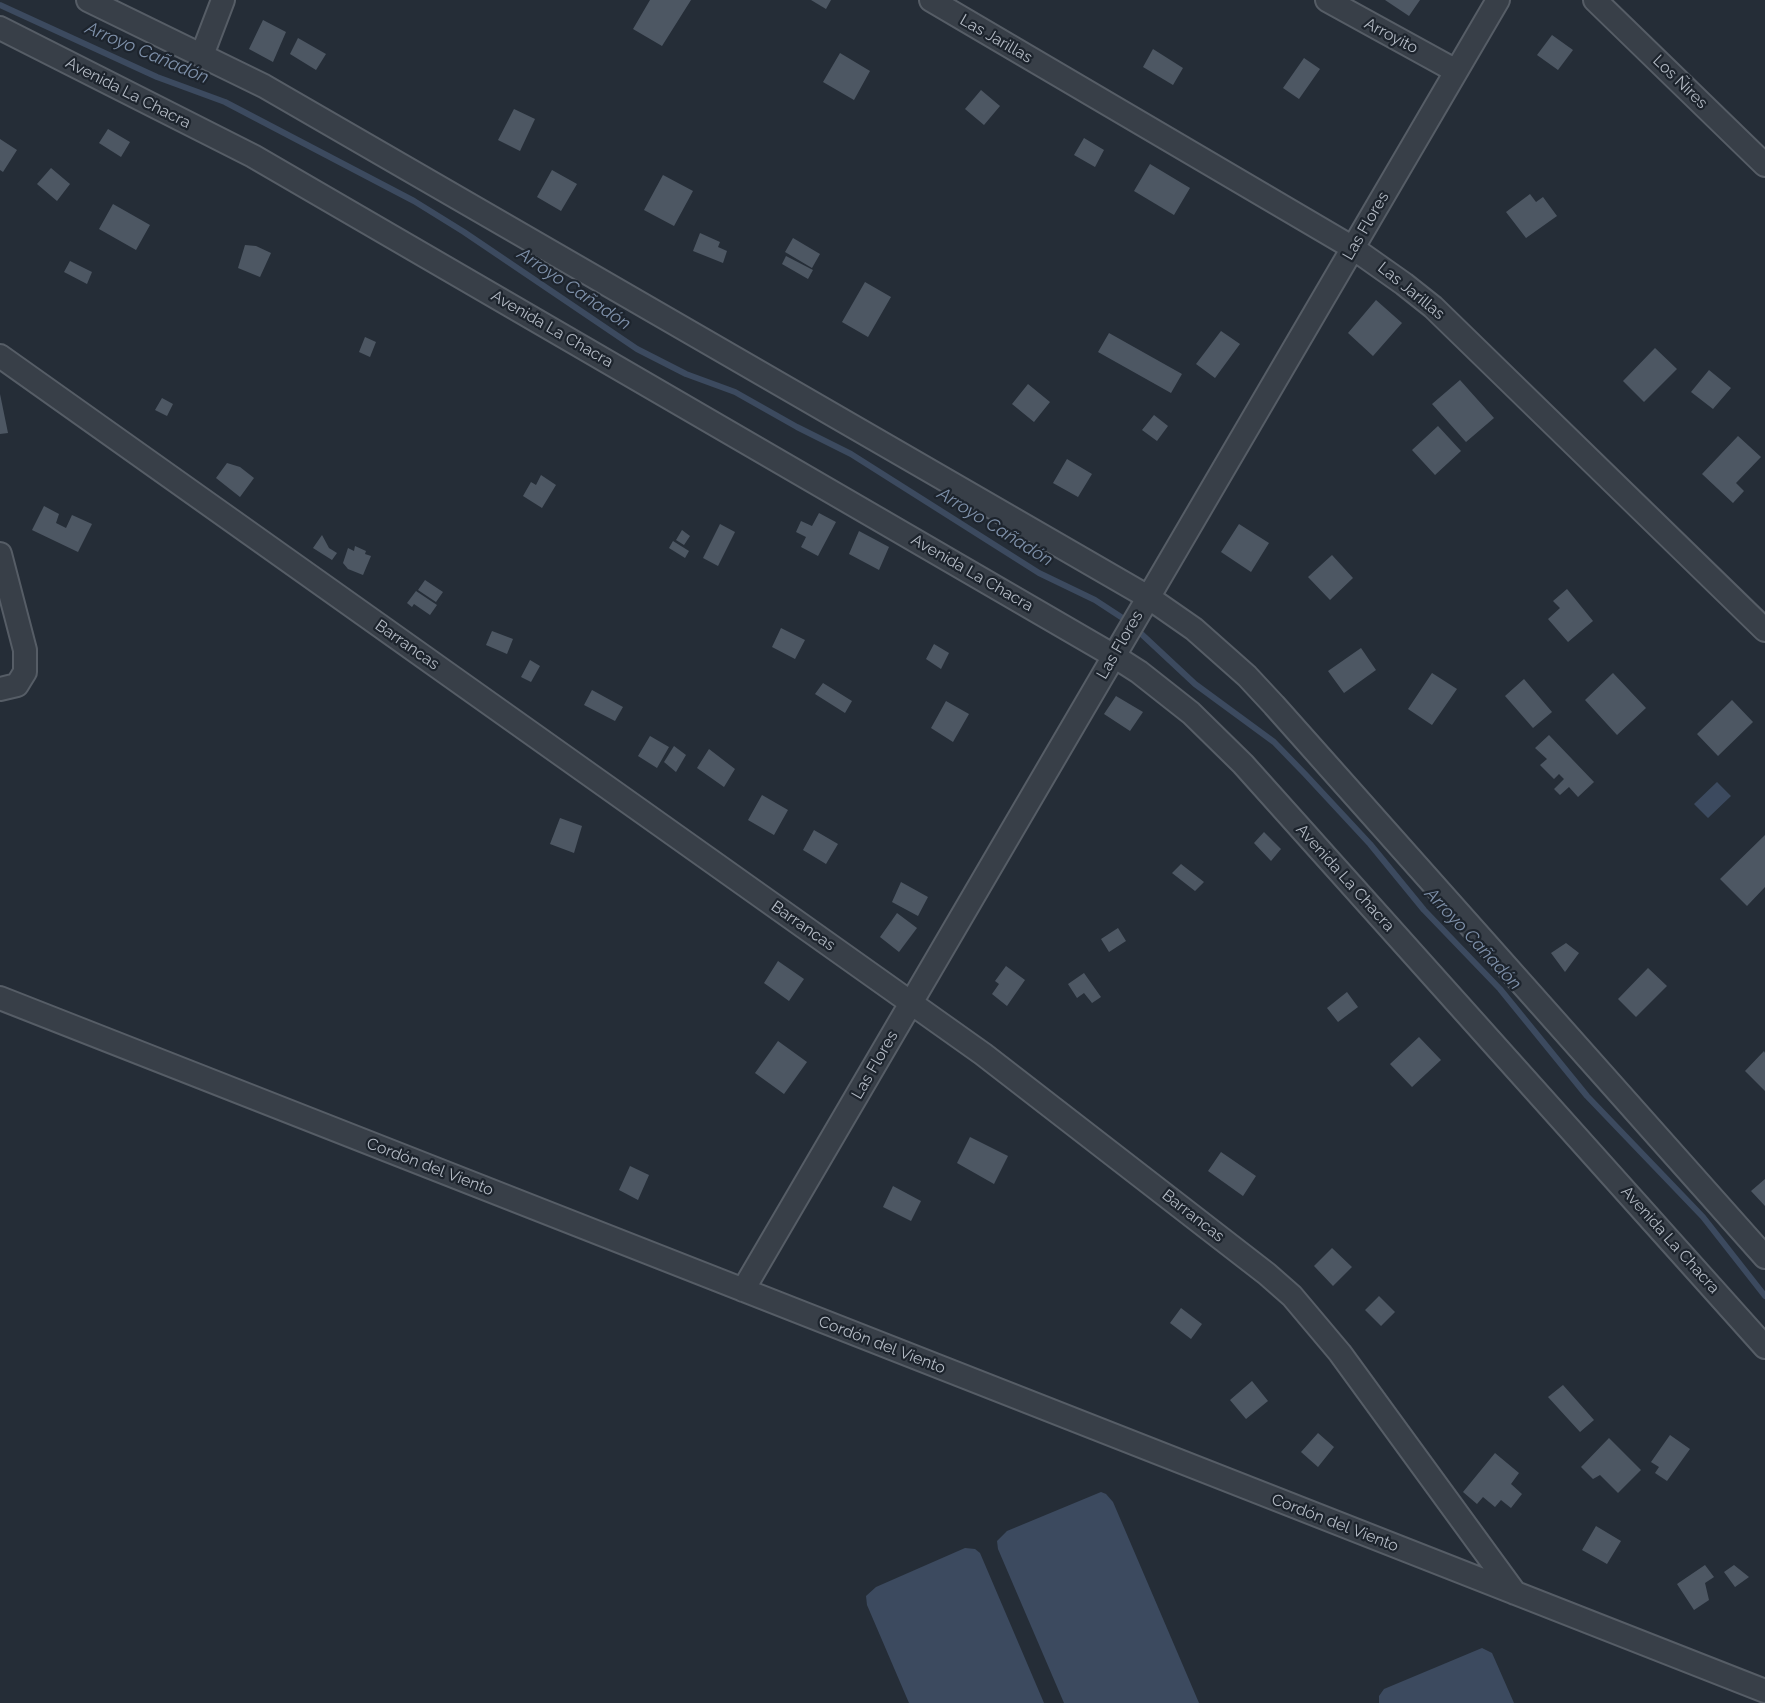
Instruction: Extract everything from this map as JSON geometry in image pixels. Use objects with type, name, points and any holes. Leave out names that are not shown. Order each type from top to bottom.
[{"type":"street","points":[[88,0],[274,92],[1148,597],[1194,629],[1220,651],[1274,705],[1765,1257]]},
{"type":"street","points":[[202,55],[223,0]]},
{"type":"street","name":"Las Jarillas","points":[[931,0],[1378,264],[1433,307],[1765,630]]},
{"type":"street","name":"Arroyito","points":[[1327,0],[1456,71]]},
{"type":"street","name":"Las Flores","points":[[743,1290],[1498,0]]},
{"type":"street","name":"Los Ñires","points":[[1595,0],[1765,165]]},
{"type":"street","name":"Avenida La Chacra","points":[[0,28],[253,156],[1139,672],[1191,713],[1243,764],[1765,1347]]},
{"type":"street","name":"Barrancas","points":[[0,356],[1021,1082],[1267,1274],[1292,1296],[1340,1353],[1515,1593]]},
{"type":"street","points":[[0,554],[25,650],[25,672],[17,685],[0,689]]},
{"type":"street","name":"Cordón del Viento","points":[[0,998],[1765,1691]]},
{"type":"water","points":[[1717,782],[1731,796],[1708,818],[1694,804]]},
{"type":"water","points":[[1101,1492],[1113,1502],[1199,1703],[1064,1703],[998,1549],[997,1541],[1007,1531]]},
{"type":"water","points":[[965,1548],[975,1549],[980,1553],[1044,1703],[909,1703],[867,1605],[866,1596],[876,1587]]},
{"type":"water","points":[[1482,1648],[1492,1653],[1514,1703],[1379,1703],[1379,1696],[1384,1689]]},
{"type":"building","points":[[650,0],[691,0],[662,46],[633,29]]},
{"type":"building","points":[[811,0],[831,0],[826,9]]},
{"type":"building","points":[[1385,0],[1420,0],[1409,16]]},
{"type":"building","points":[[263,20],[286,32],[273,62],[249,49]]},
{"type":"building","points":[[1552,35],[1573,50],[1558,70],[1537,55]]},
{"type":"building","points":[[298,38],[326,54],[316,70],[290,54]]},
{"type":"building","points":[[1153,49],[1183,68],[1173,85],[1143,67]]},
{"type":"building","points":[[840,53],[870,71],[854,100],[823,82]]},
{"type":"building","points":[[1304,58],[1320,69],[1299,99],[1283,88]]},
{"type":"building","points":[[981,90],[1000,106],[984,125],[965,109]]},
{"type":"building","points":[[514,109],[535,119],[520,151],[498,140]]},
{"type":"building","points":[[108,129],[130,142],[121,157],[99,143]]},
{"type":"building","points":[[1084,138],[1104,150],[1095,167],[1074,155]]},
{"type":"building","points":[[0,139],[17,150],[3,172],[0,170]]},
{"type":"building","points":[[1150,164],[1190,188],[1174,215],[1134,191]]},
{"type":"building","points":[[51,168],[70,184],[57,201],[37,184]]},
{"type":"building","points":[[552,170],[577,184],[561,211],[537,197]]},
{"type":"building","points":[[663,175],[693,191],[674,226],[644,210]]},
{"type":"building","points":[[1530,194],[1536,202],[1543,197],[1557,216],[1526,238],[1506,212]]},
{"type":"building","points":[[113,204],[150,225],[136,250],[99,229]]},
{"type":"building","points":[[700,233],[720,242],[718,247],[727,251],[723,263],[693,251]]},
{"type":"building","points":[[793,238],[820,254],[812,268],[785,252]]},
{"type":"building","points":[[245,245],[256,246],[271,253],[260,277],[238,268]]},
{"type":"building","points":[[786,256],[813,270],[808,279],[782,264]]},
{"type":"building","points":[[70,261],[92,272],[87,284],[64,272]]},
{"type":"building","points":[[865,282],[891,297],[868,337],[842,322]]},
{"type":"building","points":[[1376,300],[1402,323],[1373,356],[1348,333]]},
{"type":"building","points":[[1221,331],[1240,344],[1215,378],[1196,364]]},
{"type":"building","points":[[1109,333],[1182,374],[1171,393],[1098,352]]},
{"type":"building","points":[[365,337],[376,342],[370,357],[359,352]]},
{"type":"building","points":[[1655,348],[1677,369],[1644,402],[1623,381]]},
{"type":"building","points":[[1709,370],[1731,388],[1713,409],[1691,392]]},
{"type":"building","points":[[1460,380],[1494,418],[1466,442],[1432,404]]},
{"type":"building","points":[[1028,384],[1050,402],[1034,422],[1012,404]]},
{"type":"building","points":[[0,394],[8,433],[0,434]]},
{"type":"building","points":[[162,398],[173,404],[167,416],[155,410]]},
{"type":"building","points":[[1154,415],[1168,426],[1157,441],[1142,430]]},
{"type":"building","points":[[1438,426],[1461,451],[1435,475],[1412,450]]},
{"type":"building","points":[[1738,436],[1761,457],[1736,483],[1744,491],[1733,503],[1702,474]]},
{"type":"building","points":[[1067,459],[1092,474],[1078,497],[1053,483]]},
{"type":"building","points":[[227,463],[240,467],[254,478],[240,497],[216,478]]},
{"type":"building","points":[[541,475],[556,485],[542,508],[523,496],[531,482],[536,485]]},
{"type":"building","points":[[44,506],[59,514],[56,523],[66,528],[72,515],[92,524],[78,552],[32,530]]},
{"type":"building","points":[[819,513],[836,522],[818,556],[801,547],[806,537],[796,532],[801,521],[812,526]]},
{"type":"building","points":[[720,524],[735,532],[718,566],[703,558]]},
{"type":"building","points":[[1239,524],[1269,543],[1251,572],[1221,552]]},
{"type":"building","points":[[682,530],[690,536],[684,545],[676,540]]},
{"type":"building","points":[[859,531],[889,547],[879,570],[849,554]]},
{"type":"building","points":[[322,535],[329,548],[337,553],[332,560],[313,548]]},
{"type":"building","points":[[673,541],[689,551],[685,558],[669,548]]},
{"type":"building","points":[[355,546],[371,556],[363,575],[348,569],[343,563],[348,548],[354,551]]},
{"type":"building","points":[[1332,555],[1353,578],[1330,600],[1308,577]]},
{"type":"building","points":[[425,580],[443,592],[436,602],[418,590]]},
{"type":"building","points":[[1567,589],[1593,621],[1568,642],[1548,619],[1560,608],[1553,601]]},
{"type":"building","points":[[416,591],[437,605],[430,615],[414,604],[412,607],[407,603]]},
{"type":"building","points":[[781,628],[805,640],[795,659],[772,647]]},
{"type":"building","points":[[492,631],[513,639],[507,654],[486,645]]},
{"type":"building","points":[[934,644],[949,653],[941,669],[926,659]]},
{"type":"building","points":[[1361,648],[1376,670],[1344,693],[1328,671]]},
{"type":"building","points":[[530,660],[540,666],[531,682],[521,677]]},
{"type":"building","points":[[1432,673],[1457,689],[1432,725],[1408,709]]},
{"type":"building","points":[[1613,673],[1646,708],[1617,735],[1585,700]]},
{"type":"building","points":[[1524,679],[1552,712],[1533,728],[1505,696]]},
{"type":"building","points":[[823,683],[852,701],[845,713],[815,694]]},
{"type":"building","points":[[592,690],[623,707],[615,721],[584,705]]},
{"type":"building","points":[[1116,696],[1143,712],[1130,731],[1104,714]]},
{"type":"building","points":[[1732,700],[1753,722],[1718,756],[1697,734]]},
{"type":"building","points":[[946,701],[969,714],[953,742],[931,728]]},
{"type":"building","points":[[1549,735],[1594,782],[1578,797],[1569,787],[1560,795],[1554,789],[1564,779],[1559,774],[1554,779],[1540,765],[1547,759],[1535,748]]},
{"type":"building","points":[[650,736],[669,747],[657,768],[638,756]]},
{"type":"building","points":[[674,746],[686,755],[676,772],[664,762]]},
{"type":"building","points":[[709,749],[735,769],[724,787],[697,768]]},
{"type":"building","points":[[762,795],[788,810],[774,835],[748,820]]},
{"type":"building","points":[[560,818],[582,826],[574,853],[550,844]]},
{"type":"building","points":[[814,830],[838,844],[826,864],[803,850]]},
{"type":"building","points":[[1264,832],[1281,849],[1271,861],[1254,843]]},
{"type":"building","points":[[1765,835],[1765,887],[1747,906],[1720,879]]},
{"type":"building","points":[[1181,864],[1204,882],[1195,891],[1172,873]]},
{"type":"building","points":[[901,882],[928,897],[918,916],[892,902]]},
{"type":"building","points":[[897,913],[917,928],[899,952],[880,937]]},
{"type":"building","points":[[1118,928],[1126,941],[1109,952],[1101,939]]},
{"type":"building","points":[[1566,943],[1579,953],[1565,972],[1551,953]]},
{"type":"building","points":[[778,961],[804,979],[789,1001],[764,983]]},
{"type":"building","points":[[1006,966],[1025,980],[1007,1006],[992,994],[999,984],[995,981]]},
{"type":"building","points":[[1648,968],[1667,986],[1636,1017],[1618,999]]},
{"type":"building","points":[[1084,973],[1101,997],[1092,1003],[1084,993],[1077,998],[1068,984]]},
{"type":"building","points":[[1347,992],[1358,1007],[1338,1022],[1327,1008]]},
{"type":"building","points":[[1419,1037],[1441,1060],[1412,1087],[1390,1064]]},
{"type":"building","points":[[778,1041],[807,1062],[784,1094],[755,1073]]},
{"type":"building","points":[[1764,1051],[1765,1053],[1765,1091],[1745,1071]]},
{"type":"building","points":[[970,1137],[1008,1156],[994,1184],[957,1163]]},
{"type":"building","points":[[1221,1152],[1256,1176],[1243,1196],[1208,1171]]},
{"type":"building","points":[[630,1166],[649,1175],[638,1200],[619,1190]]},
{"type":"building","points":[[1765,1179],[1765,1206],[1751,1191]]},
{"type":"building","points":[[893,1186],[921,1201],[911,1221],[883,1207]]},
{"type":"building","points":[[1332,1248],[1352,1267],[1333,1286],[1314,1266]]},
{"type":"building","points":[[1379,1296],[1395,1312],[1381,1326],[1365,1310]]},
{"type":"building","points":[[1181,1308],[1202,1324],[1191,1339],[1170,1323]]},
{"type":"building","points":[[1252,1381],[1268,1401],[1246,1419],[1230,1400]]},
{"type":"building","points":[[1563,1385],[1594,1420],[1580,1432],[1548,1397]]},
{"type":"building","points":[[1318,1433],[1334,1447],[1318,1467],[1301,1452]]},
{"type":"building","points":[[1670,1435],[1690,1449],[1667,1481],[1655,1473],[1659,1467],[1651,1462]]},
{"type":"building","points":[[1609,1438],[1641,1470],[1618,1493],[1600,1475],[1593,1479],[1581,1467]]},
{"type":"building","points":[[1495,1453],[1519,1473],[1511,1484],[1522,1494],[1511,1508],[1501,1500],[1495,1507],[1483,1497],[1477,1504],[1463,1492]]},
{"type":"building","points":[[1596,1526],[1621,1541],[1607,1564],[1582,1550]]},
{"type":"building","points":[[1705,1565],[1714,1577],[1705,1583],[1709,1600],[1694,1610],[1677,1584]]},
{"type":"building","points":[[1734,1565],[1749,1577],[1735,1587],[1724,1572]]},
{"type":"waterway","name":"Arroyo Cañadón","points":[[0,5],[157,77],[225,102],[414,201],[464,232],[637,349],[686,374],[735,392],[851,454],[1039,573],[1095,600],[1121,617]]},
{"type":"waterway","name":"Arroyo Cañadón","points":[[1135,628],[1195,684],[1274,742],[1305,774],[1370,844],[1424,910],[1500,989],[1587,1096],[1703,1217],[1765,1296]]}]
